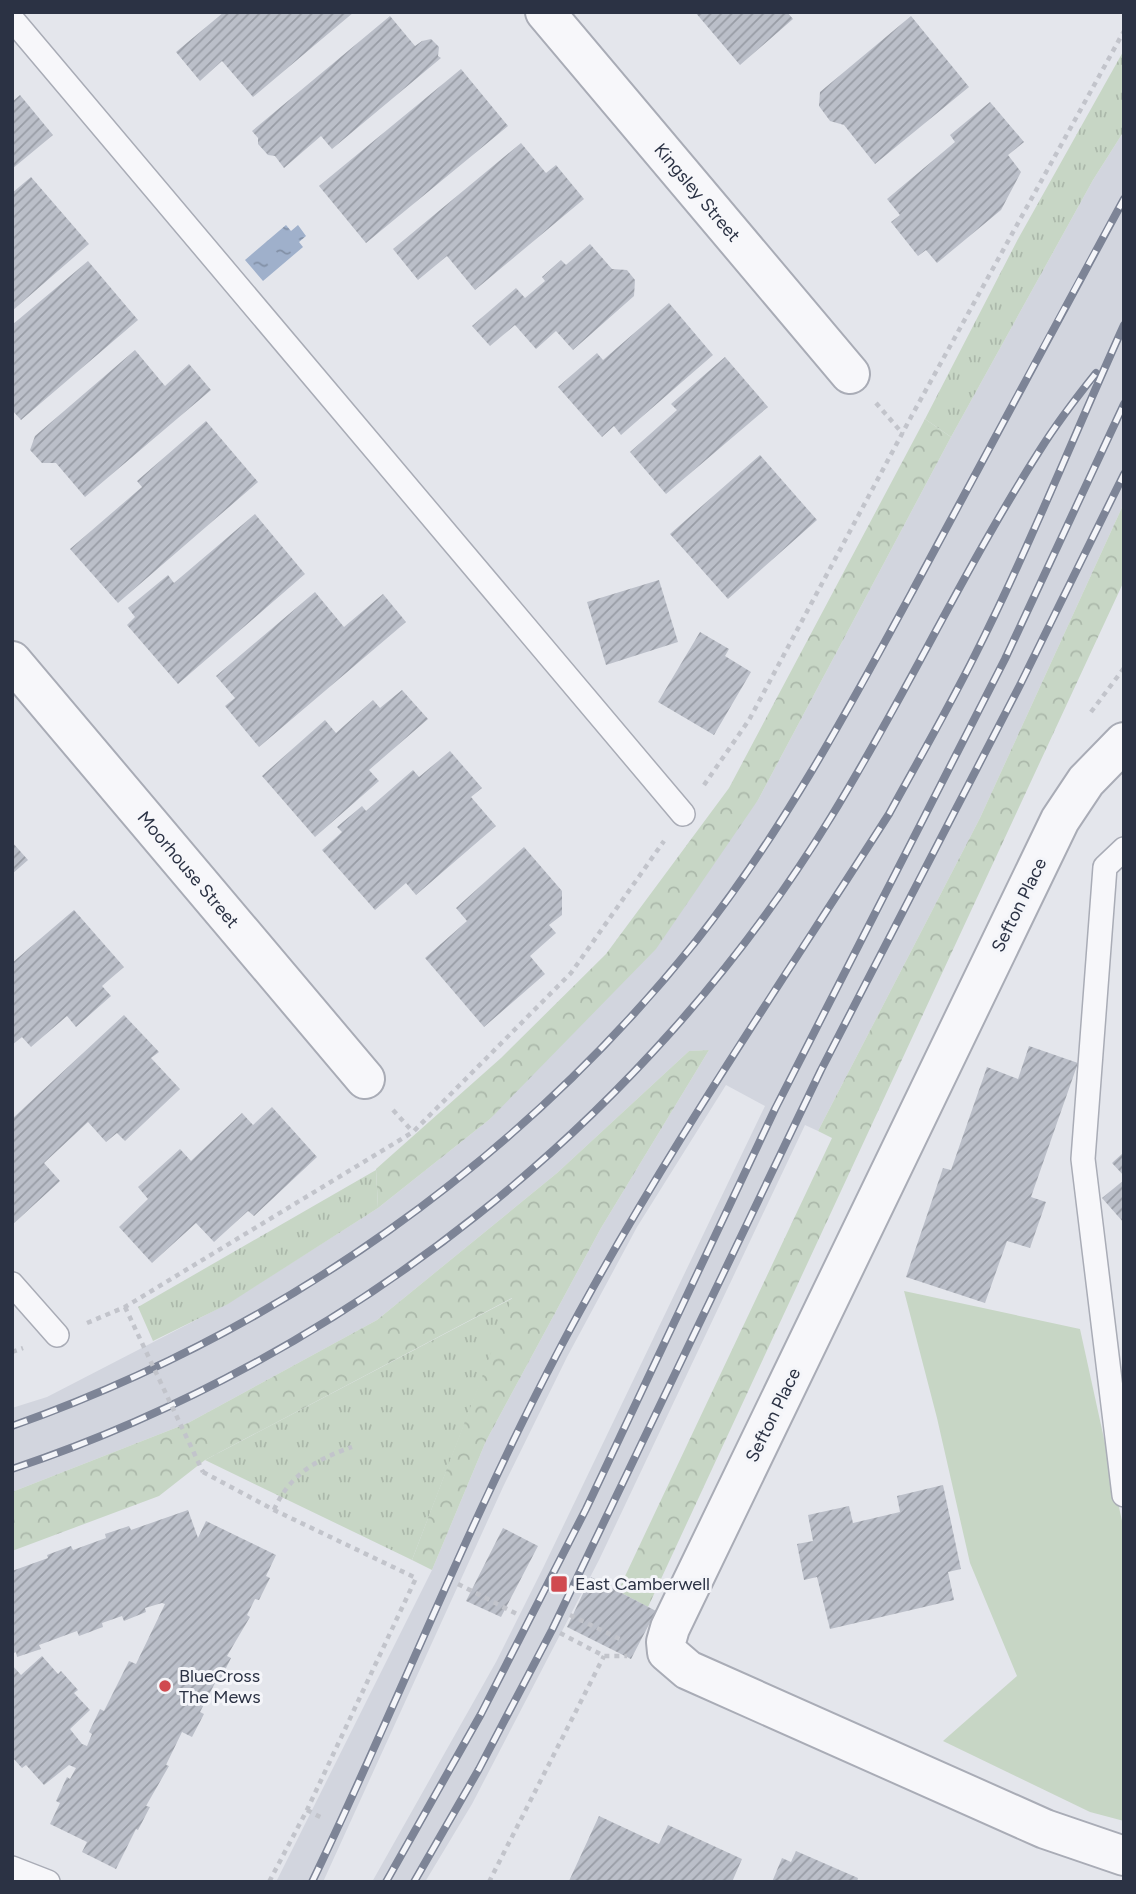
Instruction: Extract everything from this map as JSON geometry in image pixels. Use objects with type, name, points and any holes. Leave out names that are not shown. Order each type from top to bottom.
[{"type":"street","name":"Kingsley Street","points":[[545,12],[850,374]]},
{"type":"street","name":"Moorhouse Street","points":[[12,661],[365,1079]]},
{"type":"street","name":"Sefton Place","points":[[1124,742],[1086,781],[1060,820],[676,1615],[667,1642],[667,1652],[688,1670],[1045,1829],[1124,1856]]},
{"type":"lane","points":[[12,19],[683,814]]},
{"type":"lane","points":[[1124,849],[1105,867],[1083,1159],[1124,1495]]},
{"type":"lane","points":[[12,1283],[57,1335]]},
{"type":"lane","points":[[12,1868],[48,1882]]},
{"type":"path","points":[[269,1882],[307,1810],[416,1578],[202,1472],[125,1307],[413,1132],[571,973],[749,720],[1124,31]]},
{"type":"path","points":[[274,1510],[280,1496],[293,1479],[313,1463],[352,1447]]},
{"type":"path","points":[[458,1584],[519,1615]]},
{"type":"path","points":[[570,1615],[635,1646]]},
{"type":"path","points":[[489,1882],[604,1656],[560,1633]]},
{"type":"path","points":[[307,1810],[324,1819]]},
{"type":"shaded area","points":[[1124,131],[1124,503],[980,818],[818,1131],[805,1125],[599,1560],[472,1804],[425,1882],[372,1882],[496,1662],[765,1106],[726,1085],[637,1227],[567,1357],[503,1487],[323,1882],[276,1882],[432,1570],[486,1441],[601,1228],[709,1050],[689,1051],[557,1173],[377,1320],[188,1423],[12,1492],[12,1408],[47,1397],[227,1304],[378,1208],[490,1119],[758,800],[951,437],[1093,180]]},
{"type":"green space","points":[[1124,50],[1124,131],[1093,180],[951,437],[925,419],[1018,239]]},
{"type":"green space","points":[[925,419],[951,437],[758,800],[656,949],[490,1119],[378,1208],[376,1169],[501,1058],[606,954],[729,788]]},
{"type":"green space","points":[[1124,503],[1124,581],[648,1607],[618,1591],[832,1138],[818,1131],[980,818]]},
{"type":"green space","points":[[709,1050],[601,1228],[486,1441],[432,1570],[412,1560],[512,1298],[205,1460],[159,1496],[12,1551],[12,1492],[188,1423],[377,1320],[557,1173],[689,1051]]},
{"type":"green space","points":[[376,1170],[378,1208],[228,1304],[153,1341],[138,1307]]},
{"type":"green space","points":[[904,1291],[1080,1329],[1124,1530],[1124,1821],[1090,1812],[943,1741],[1017,1676],[970,1563],[937,1418]]},
{"type":"green space","points":[[513,1298],[412,1560],[205,1460]]},
{"type":"water","points":[[286,225],[291,231],[298,225],[306,236],[299,242],[303,247],[263,281],[245,260]]},
{"type":"building","points":[[224,12],[354,12],[253,97],[222,61],[200,81],[176,52]]},
{"type":"building","points":[[695,12],[787,12],[793,19],[740,65]]},
{"type":"building","points":[[390,16],[415,46],[431,39],[439,47],[438,56],[441,58],[332,149],[321,136],[284,168],[275,156],[268,155],[258,144],[258,138],[252,131]]},
{"type":"building","points":[[911,16],[969,87],[875,164],[844,125],[830,121],[819,106],[820,92]]},
{"type":"building","points":[[461,69],[508,126],[366,243],[319,186]]},
{"type":"building","points":[[20,95],[53,135],[12,169],[12,102]]},
{"type":"building","points":[[990,102],[1024,142],[1008,155],[1021,172],[1001,210],[937,263],[926,250],[918,256],[891,222],[900,215],[887,199],[955,142],[950,135]]},
{"type":"building","points":[[521,143],[546,173],[556,165],[584,199],[475,290],[447,256],[418,280],[393,249]]},
{"type":"building","points":[[31,177],[89,244],[12,311],[12,193]]},
{"type":"building","points":[[590,244],[612,269],[627,270],[635,280],[634,296],[573,350],[556,331],[536,349],[515,325],[490,346],[472,326],[516,288],[525,298],[545,281],[542,277],[561,260],[566,265]]},
{"type":"building","points":[[88,261],[138,320],[21,420],[12,410],[12,325]]},
{"type":"building","points":[[669,303],[713,355],[621,435],[614,426],[602,437],[558,387],[597,353],[603,360]]},
{"type":"building","points":[[135,350],[165,386],[189,364],[211,390],[85,497],[56,463],[42,463],[30,450],[35,436]]},
{"type":"building","points":[[725,357],[768,407],[666,494],[630,452],[677,410],[671,404]]},
{"type":"building","points":[[206,421],[258,482],[118,603],[70,549],[142,487],[137,481]]},
{"type":"building","points":[[760,455],[817,520],[728,599],[670,534]]},
{"type":"building","points":[[255,514],[305,574],[178,684],[127,625],[135,617],[128,608],[168,575],[174,583]]},
{"type":"building","points":[[659,580],[678,642],[606,665],[587,602]]},
{"type":"building","points":[[315,592],[344,627],[383,594],[406,622],[259,747],[225,706],[235,698],[216,676]]},
{"type":"building","points":[[700,632],[729,649],[725,656],[751,672],[714,735],[658,702]]},
{"type":"building","points":[[402,690],[428,719],[369,770],[379,781],[315,837],[262,776],[325,720],[336,733],[373,700],[380,708]]},
{"type":"building","points":[[450,751],[482,788],[471,797],[496,826],[416,895],[406,883],[375,910],[322,850],[342,832],[337,827],[362,806],[366,811],[413,770],[419,777]]},
{"type":"building","points":[[12,842],[28,860],[12,874]]},
{"type":"building","points":[[524,847],[562,891],[562,915],[549,925],[556,933],[530,956],[545,974],[484,1027],[425,958],[467,921],[456,908]]},
{"type":"building","points":[[74,910],[124,967],[102,986],[111,996],[76,1027],[67,1016],[31,1047],[22,1037],[12,1045],[12,963]]},
{"type":"building","points":[[124,1015],[159,1052],[151,1058],[180,1089],[125,1141],[117,1133],[106,1142],[88,1122],[44,1163],[60,1181],[12,1225],[12,1119]]},
{"type":"building","points":[[1029,1046],[1078,1063],[1031,1197],[1046,1202],[1030,1248],[1007,1241],[985,1303],[906,1277],[943,1168],[951,1170],[987,1067],[1018,1079]]},
{"type":"building","points":[[272,1107],[317,1157],[254,1216],[248,1211],[214,1242],[196,1223],[152,1263],[119,1227],[148,1199],[138,1187],[180,1149],[191,1161],[242,1113],[253,1125]]},
{"type":"building","points":[[1124,1152],[1124,1176],[1112,1163]]},
{"type":"building","points":[[1124,1180],[1124,1223],[1102,1198]]},
{"type":"building","points":[[943,1485],[961,1569],[948,1572],[954,1600],[830,1629],[817,1577],[804,1580],[797,1544],[813,1541],[808,1515],[849,1506],[853,1523],[900,1512],[897,1496]]},
{"type":"building","name":"BlueCross The Mews","points":[[188,1510],[198,1538],[206,1521],[276,1555],[266,1576],[270,1578],[259,1600],[255,1599],[247,1615],[250,1617],[227,1656],[231,1658],[200,1712],[204,1714],[192,1737],[182,1732],[166,1765],[169,1766],[146,1806],[150,1807],[116,1869],[82,1852],[87,1842],[50,1824],[60,1803],[56,1801],[67,1777],[70,1779],[76,1768],[69,1765],[44,1785],[26,1765],[22,1768],[12,1757],[12,1665],[21,1675],[42,1656],[58,1674],[61,1671],[78,1690],[74,1693],[90,1710],[70,1729],[82,1744],[87,1746],[92,1734],[89,1732],[100,1709],[104,1711],[129,1661],[136,1664],[165,1604],[145,1608],[146,1612],[124,1621],[122,1616],[102,1623],[103,1627],[79,1636],[77,1631],[39,1645],[41,1649],[17,1657],[16,1652],[12,1654],[12,1571],[71,1546],[73,1550],[106,1538],[105,1534],[129,1526],[131,1530]]},
{"type":"building","points":[[503,1528],[538,1546],[501,1617],[466,1601]]},
{"type":"building","points":[[591,1577],[656,1611],[631,1659],[567,1627]]},
{"type":"building","points":[[599,1816],[659,1844],[668,1825],[742,1859],[732,1882],[571,1882],[569,1881]]},
{"type":"building","points":[[796,1851],[858,1878],[857,1882],[772,1882],[782,1858],[791,1862]]},
{"type":"railway","points":[[12,1426],[111,1387],[207,1342],[299,1290],[388,1231],[472,1167],[552,1097],[627,1021],[696,941],[785,815],[888,637],[1124,199]]},
{"type":"railway","points":[[312,1882],[494,1481],[559,1350],[677,1145],[889,814],[933,735],[1014,574],[1124,325]]},
{"type":"railway","points":[[12,1469],[136,1421],[256,1362],[370,1293],[478,1214],[579,1126],[672,1031],[756,927],[831,817],[858,772],[1012,495],[1053,430],[1096,373]]},
{"type":"railway","points":[[386,1882],[481,1714],[586,1509],[775,1109],[1005,659],[1124,404]]},
{"type":"railway","points":[[414,1882],[479,1769],[552,1630],[821,1070],[1020,685],[1124,474]]},
{"type":"place","name":"East Camberwell","points":[[559,1584]]},
{"type":"place","name":"BlueCross The Mews","points":[[165,1686]]}]
